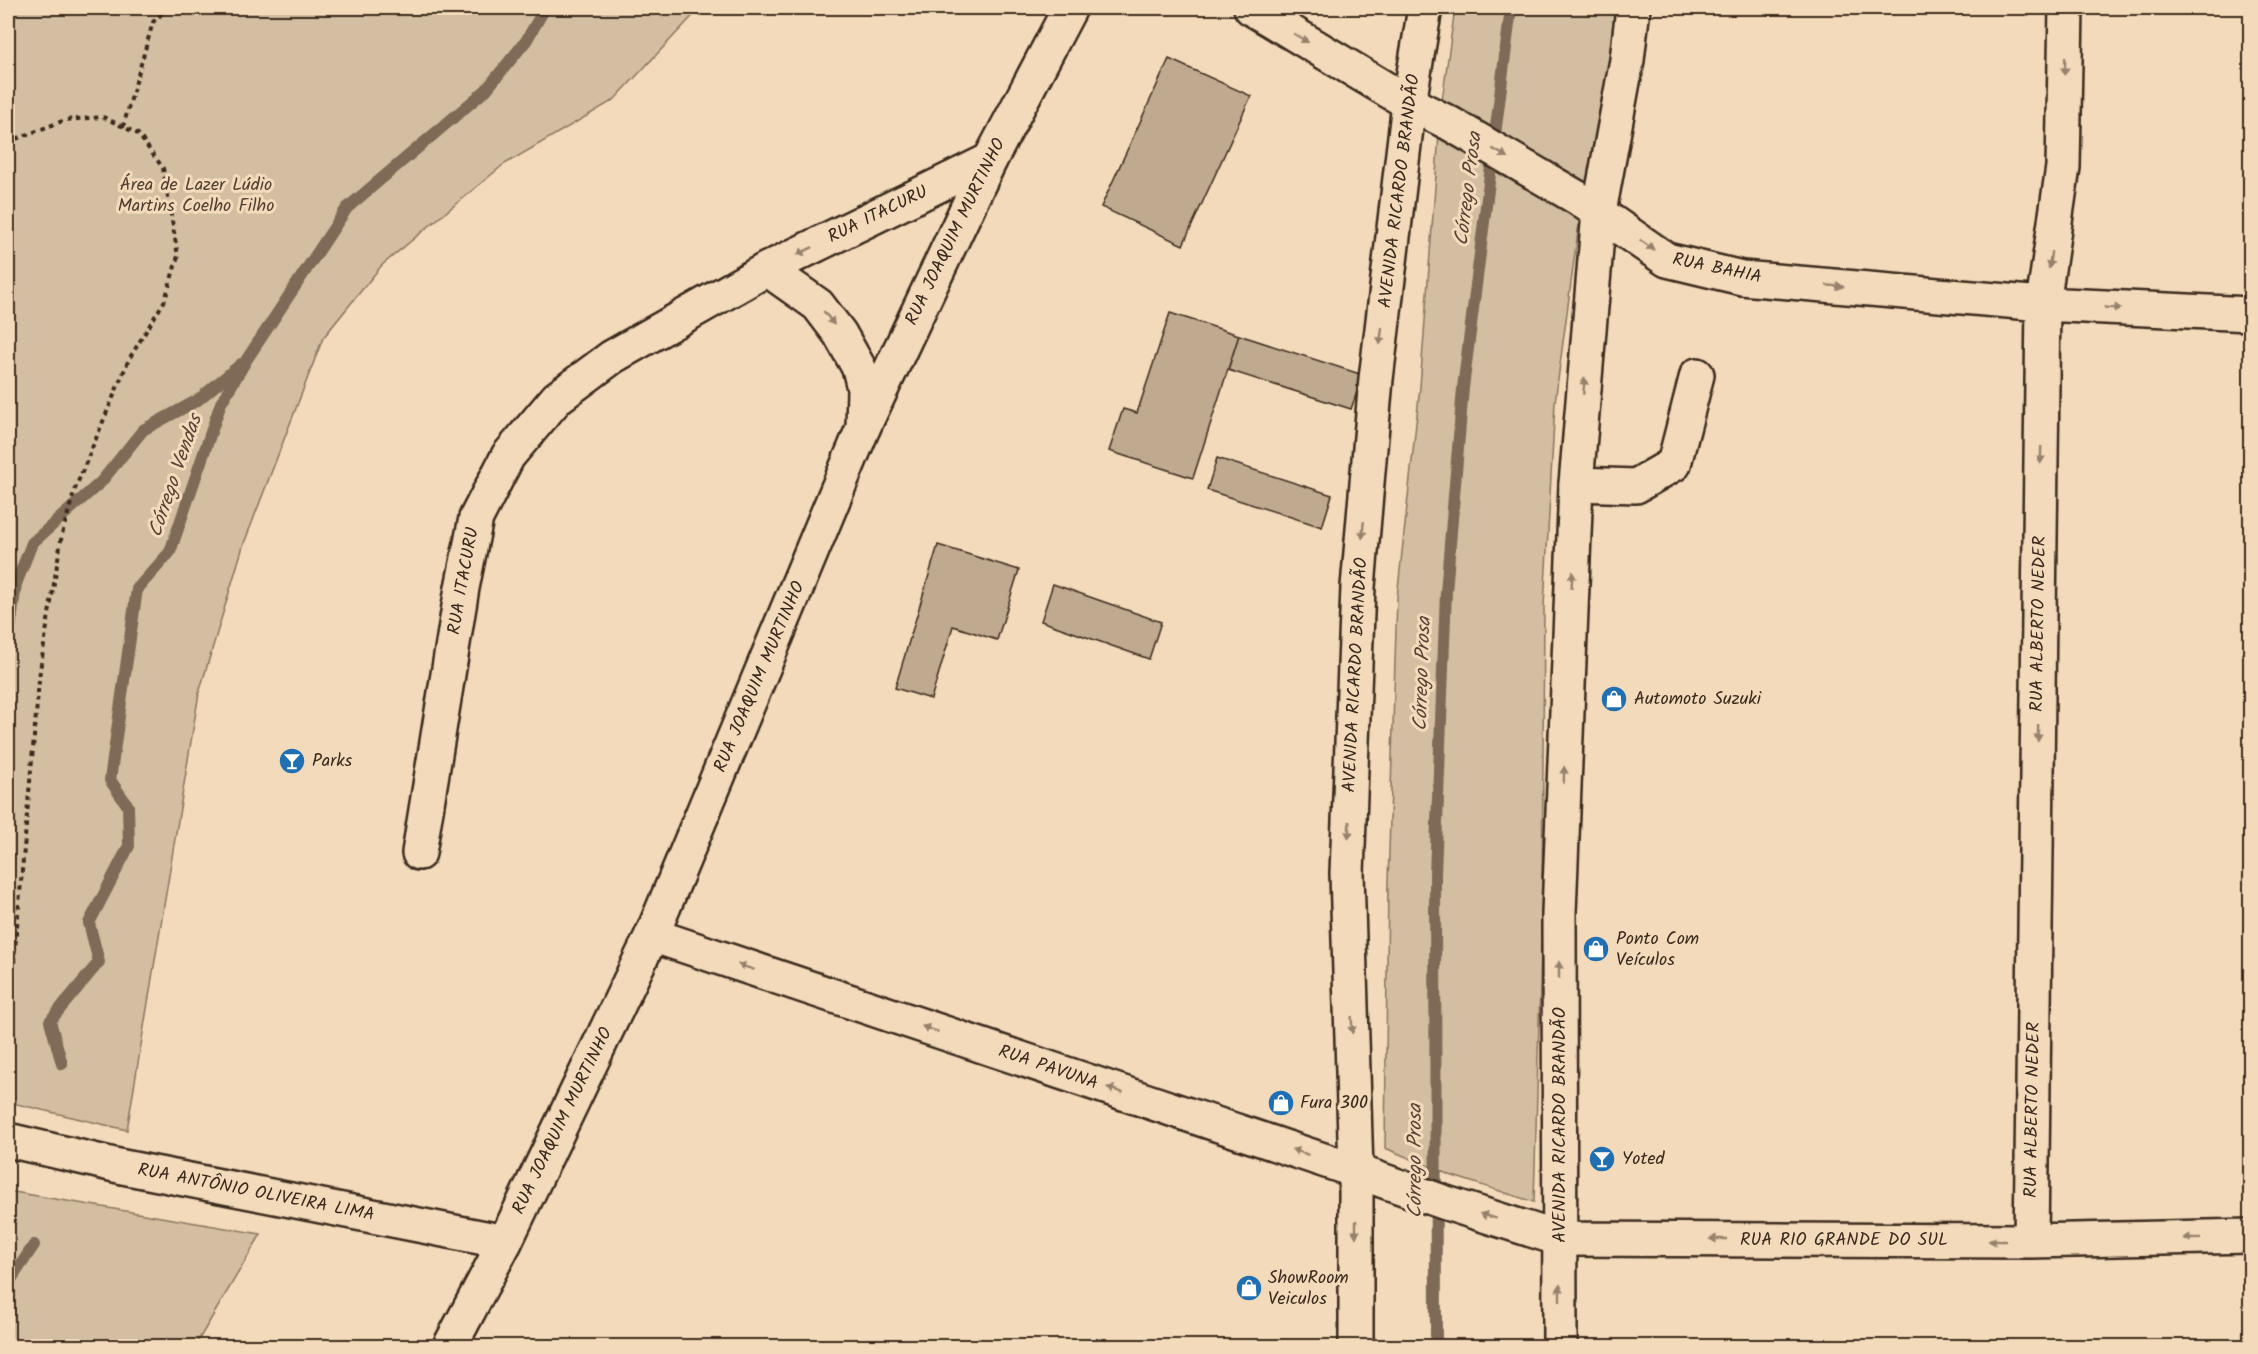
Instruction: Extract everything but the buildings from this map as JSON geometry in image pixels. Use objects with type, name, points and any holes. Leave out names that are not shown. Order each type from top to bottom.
[{"type":"street","name":"RUA JOAQUIM MURTINHO","points":[[450,1347],[505,1242],[652,935],[863,428],[990,160],[1070,8]]},
{"type":"street","name":"RUA BAHIA","points":[[1251,8],[1409,103],[1449,123],[1587,204],[1667,260],[1742,278],[2043,304],[2250,314]]},
{"type":"street","name":"AVENIDA RICARDO BRANDÃO","points":[[1356,1347],[1356,1171],[1347,873],[1358,587],[1376,379],[1409,103],[1425,8]]},
{"type":"street","name":"AVENIDA RICARDO BRANDÃO","points":[[1560,1347],[1546,1234],[1587,204],[1627,60],[1633,8]]},
{"type":"street","name":"RUA ALBERTO NEDER","points":[[2031,1241],[2043,304],[2063,167],[2066,8]]},
{"type":"street","name":"RUA ITACURU","points":[[419,853],[462,588],[476,518],[508,456],[557,398],[612,357],[767,269],[990,160]]},
{"type":"street","points":[[767,269],[818,305],[840,333],[859,368],[864,388],[863,428]]},
{"type":"street","points":[[1576,484],[1636,486],[1674,464],[1697,375]]},
{"type":"street","name":"RUA PAVUNA","points":[[652,935],[1443,1202]]},
{"type":"street","name":"RUA ANTÔNIO OLIVEIRA LIMA","points":[[8,1140],[123,1167],[505,1242]]},
{"type":"street","name":"RUA RIO GRANDE DO SUL","points":[[1443,1202],[1546,1234],[2031,1241],[2250,1236]]},
{"type":"path","points":[[123,127],[153,22],[168,8]]},
{"type":"path","points":[[8,142],[65,120],[103,117],[138,134],[163,168],[178,256],[165,300],[129,359],[75,489],[62,534],[40,670],[13,971],[8,990]]},
{"type":"green space","name":"Área de Lazer Lúdio Martins Coelho Filho","points":[[8,8],[700,8],[614,100],[503,165],[382,265],[323,338],[243,546],[199,693],[127,1130],[8,1102]]},
{"type":"green space","points":[[1455,8],[1617,8],[1613,50],[1581,208],[1555,402],[1544,606],[1542,912],[1534,1202],[1450,1175],[1385,1148],[1388,883],[1397,598],[1420,387],[1441,108]]},
{"type":"green space","points":[[8,1191],[261,1234],[195,1346],[8,1346]]},
{"type":"waterway","name":"Córrego Vendas","points":[[62,1064],[50,1021],[99,962],[89,923],[129,846],[128,806],[110,780],[137,589],[170,552],[221,403],[247,359],[347,208],[486,90],[526,41],[545,8]]},
{"type":"waterway","name":"Córrego Prosa","points":[[1436,1346],[1435,874],[1446,592],[1463,388],[1511,8]]},
{"type":"waterway","points":[[8,645],[16,584],[32,543],[101,482],[143,430],[198,400],[241,364]]},
{"type":"waterway","points":[[8,704],[8,724]]},
{"type":"waterway","name":"Córrego Vendas","points":[[8,1284],[34,1245]]},
{"type":"place","name":"Automoto Suzuki","points":[[1614,699]]},
{"type":"place","name":"Parks","points":[[292,761]]},
{"type":"place","name":"Ponto Com Veículos","points":[[1596,949]]},
{"type":"place","name":"Fura 300","points":[[1281,1103]]},
{"type":"place","name":"Yoted","points":[[1602,1159]]},
{"type":"place","name":"ShowRoom Veiculos","points":[[1249,1288]]}]
